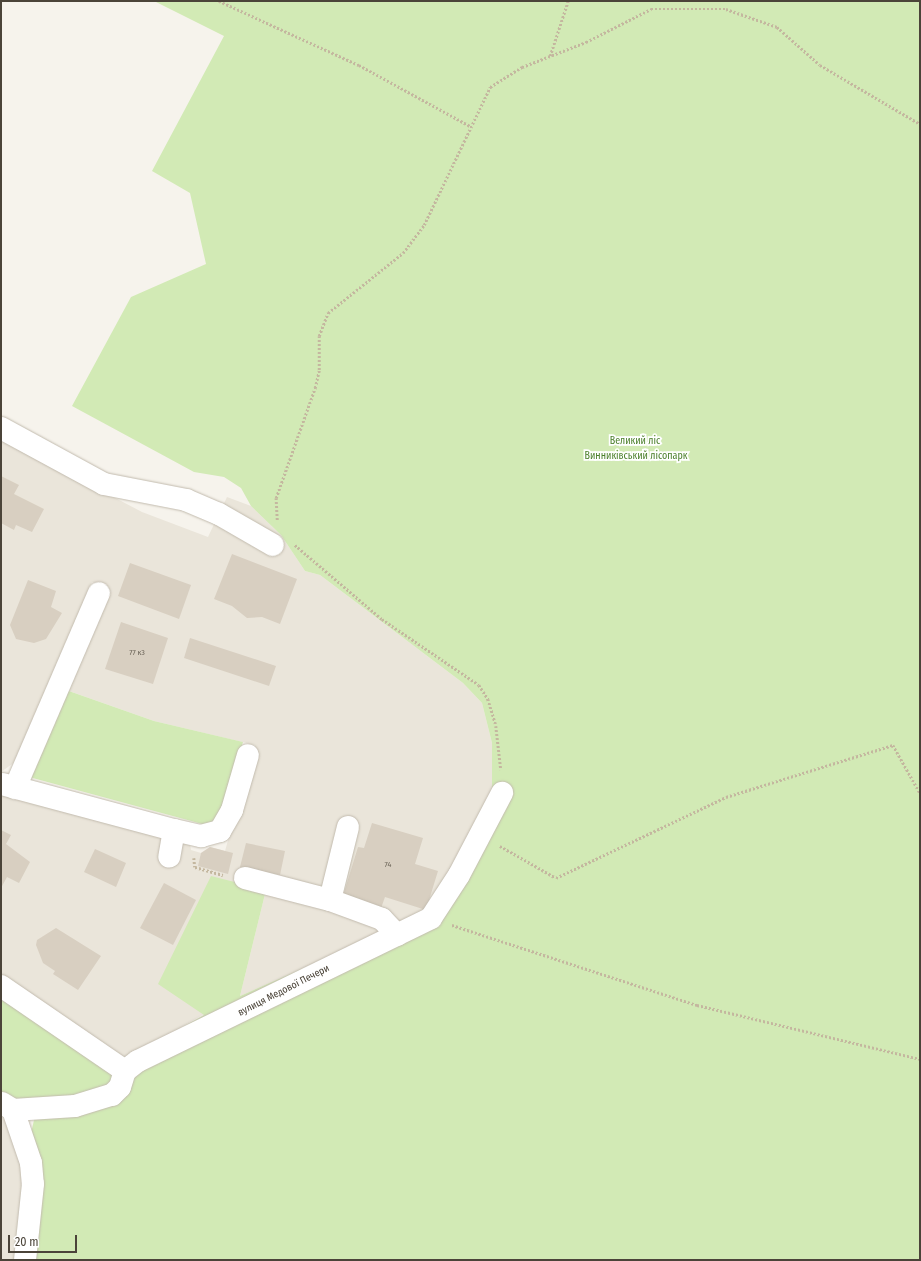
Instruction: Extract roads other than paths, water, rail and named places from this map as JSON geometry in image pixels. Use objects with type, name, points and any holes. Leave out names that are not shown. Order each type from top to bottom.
[{"type":"street","points":[[1,428],[104,484],[186,500],[282,538]]},
{"type":"street","points":[[99,593],[8,786],[201,836],[220,831],[232,810],[248,755]]},
{"type":"street","name":"вулиця Медової Печери","points":[[25,1260],[33,1176],[26,1143],[7,1106],[60,1108],[97,1101],[120,1087],[125,1071],[138,1060],[431,918],[481,835],[502,793]]},
{"type":"street","points":[[330,900],[348,827]]},
{"type":"street","points":[[169,857],[174,830]]},
{"type":"street","points":[[245,878],[330,900],[382,919],[396,935]]},
{"type":"street","points":[[1,986],[125,1071]]},
{"type":"park label","name":"Великий ліс","points":[[635,442]]},
{"type":"park label","name":"Винниківський лісопарк","points":[[636,457]]}]
